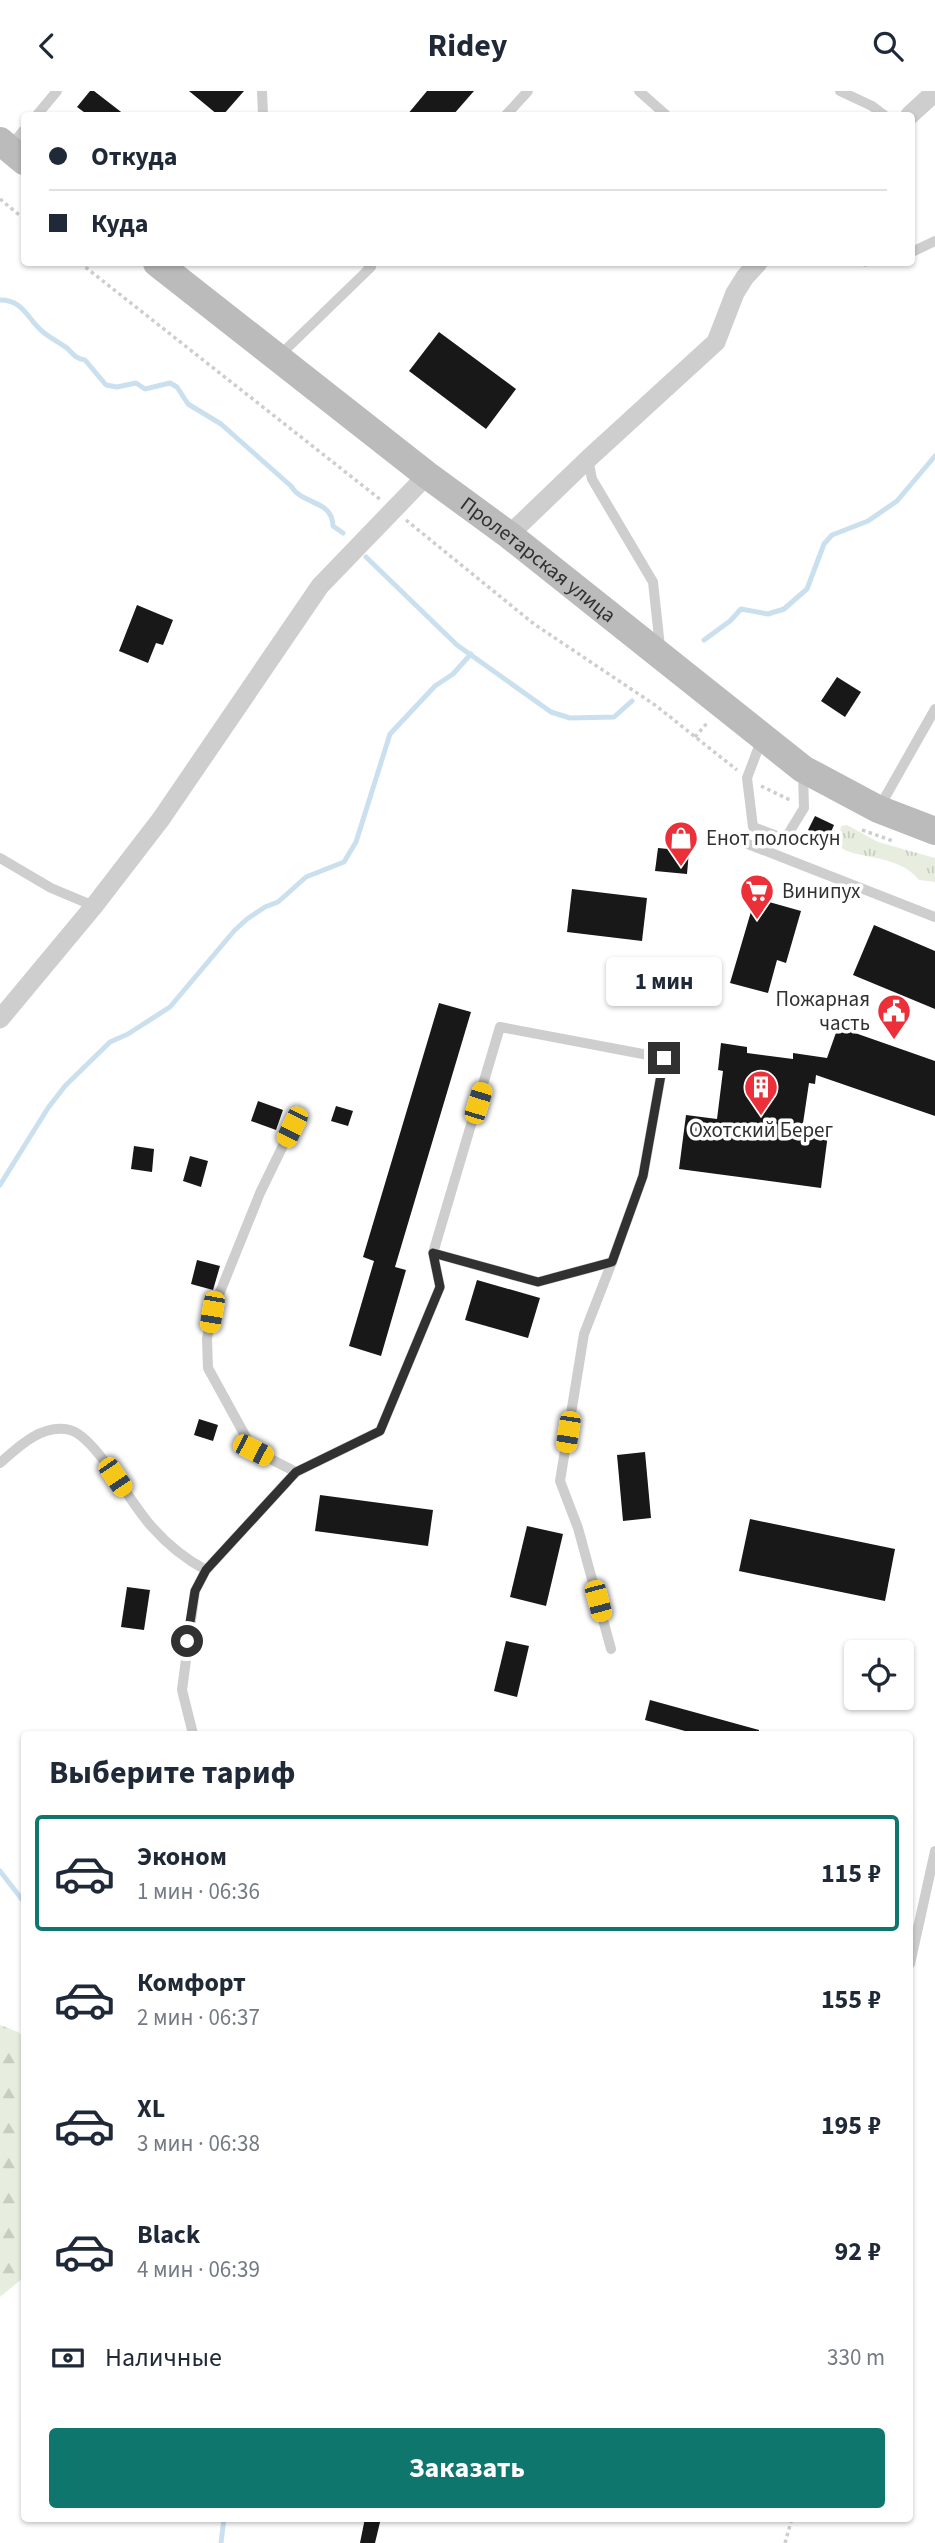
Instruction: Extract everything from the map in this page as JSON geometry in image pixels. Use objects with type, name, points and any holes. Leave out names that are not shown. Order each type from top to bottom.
[{"type":"main road","name":"Пролетарская улица","points":[[161,266],[427,475],[509,535],[803,769],[878,809],[935,831]]},
{"type":"street","points":[[913,112],[935,93]]},
{"type":"street","points":[[509,535],[716,342],[736,293],[755,266]]},
{"type":"street","points":[[0,1019],[94,906],[161,819],[320,586],[427,475]]},
{"type":"lane","points":[[40,112],[57,91]]},
{"type":"lane","points":[[262,91],[263,112]]},
{"type":"lane","points":[[509,112],[528,91]]},
{"type":"lane","points":[[639,91],[663,112]]},
{"type":"lane","points":[[840,91],[880,112]]},
{"type":"lane","points":[[915,251],[935,241]]},
{"type":"lane","points":[[278,356],[369,266]]},
{"type":"lane","points":[[588,459],[592,479],[653,582],[662,658]]},
{"type":"lane","points":[[878,809],[935,709]]},
{"type":"lane","points":[[762,739],[747,778],[753,827],[785,839],[804,808],[803,769]]},
{"type":"lane","points":[[730,837],[935,917]]},
{"type":"lane","points":[[0,858],[51,888],[94,906]]},
{"type":"lane","points":[[191,1731],[181,1690],[195,1591],[206,1570],[296,1472],[380,1431],[440,1287],[433,1253],[500,1027],[664,1058],[643,1176],[584,1334],[560,1481],[578,1528],[611,1649]]},
{"type":"lane","points":[[292,1127],[260,1193],[212,1312],[207,1339],[208,1368],[253,1450],[296,1472]]},
{"type":"lane","points":[[433,1253],[538,1282],[612,1262]]},
{"type":"lane","points":[[0,1463],[48,1429],[59,1428],[76,1432],[92,1444],[152,1527],[187,1559],[206,1570]]},
{"type":"lane","points":[[913,1950],[935,1851]]},
{"type":"path","points":[[0,199],[21,216]]},
{"type":"path","points":[[84,266],[534,624],[655,705],[747,778],[804,808]]},
{"type":"path","points":[[785,2543],[791,2522]]},
{"type":"green space","points":[[847,825],[878,842],[935,858],[935,882],[919,880],[910,871],[888,861],[845,850],[838,845],[841,826]]},
{"type":"green space","points":[[0,2025],[21,2034],[21,2280],[0,2297]]},
{"type":"building","points":[[90,91],[94,91],[121,112],[84,112],[77,107]]},
{"type":"building","points":[[189,91],[244,91],[226,112],[214,112]]},
{"type":"building","points":[[427,91],[474,91],[456,112],[410,112]]},
{"type":"building","points":[[439,332],[516,389],[486,429],[409,371]]},
{"type":"building","points":[[137,605],[173,620],[163,645],[156,643],[148,663],[119,651]]},
{"type":"building","points":[[837,677],[861,692],[845,717],[821,701]]},
{"type":"building","points":[[815,816],[834,825],[828,839],[808,830]]},
{"type":"building","points":[[658,848],[689,851],[687,874],[655,871]]},
{"type":"building","points":[[572,889],[647,898],[642,941],[567,932]]},
{"type":"building","points":[[755,898],[801,911],[786,963],[777,960],[768,993],[730,983]]},
{"type":"building","points":[[874,925],[935,951],[935,1009],[853,975]]},
{"type":"building","points":[[439,1003],[471,1012],[395,1267],[406,1270],[381,1356],[349,1346],[374,1261],[363,1257]]},
{"type":"building","name":"Охотский Берег","points":[[838,1027],[935,1061],[935,1116],[816,1075],[815,1084],[809,1083],[802,1130],[828,1134],[821,1188],[679,1169],[686,1115],[717,1119],[723,1071],[718,1070],[721,1043],[747,1047],[747,1053],[793,1059],[793,1053],[827,1058]]},
{"type":"building","points":[[258,1101],[283,1110],[276,1130],[251,1121]]},
{"type":"building","points":[[336,1106],[353,1111],[348,1126],[331,1121]]},
{"type":"building","points":[[134,1146],[154,1149],[152,1172],[131,1169]]},
{"type":"building","points":[[190,1156],[208,1161],[201,1187],[183,1181]]},
{"type":"building","points":[[197,1260],[220,1266],[213,1290],[191,1284]]},
{"type":"building","points":[[477,1280],[540,1298],[528,1338],[465,1320]]},
{"type":"building","points":[[199,1419],[218,1425],[213,1441],[194,1435]]},
{"type":"building","points":[[645,1452],[651,1518],[623,1521],[617,1455]]},
{"type":"building","points":[[320,1495],[433,1510],[428,1546],[315,1531]]},
{"type":"building","points":[[750,1519],[895,1549],[885,1601],[739,1571]]},
{"type":"building","points":[[527,1526],[563,1534],[546,1606],[510,1597]]},
{"type":"building","points":[[127,1587],[150,1590],[144,1630],[121,1627]]},
{"type":"building","points":[[506,1641],[529,1646],[517,1697],[494,1691]]},
{"type":"building","points":[[650,1700],[759,1731],[685,1731],[645,1720]]},
{"type":"building","points":[[364,2522],[380,2522],[375,2543],[360,2543]]},
{"type":"waterway","points":[[0,300],[15,303],[20,307],[43,332],[85,360],[106,385],[117,387],[136,383],[145,389],[170,383],[177,387],[188,404],[221,424],[302,497],[328,511],[333,526],[343,533]]},
{"type":"waterway","points":[[704,640],[730,621],[741,609],[768,614],[784,609],[807,589],[824,544],[832,535],[868,521],[897,501],[935,456]]},
{"type":"waterway","points":[[366,557],[457,645],[551,712],[570,718],[614,717],[632,701]]},
{"type":"waterway","points":[[0,1185],[48,1108],[65,1086],[110,1042],[128,1034],[170,1007],[247,919],[278,902],[306,877],[344,862],[356,842],[390,734],[435,686],[453,674],[471,654]]},
{"type":"waterway","points":[[0,1871],[21,1898]]},
{"type":"waterway","points":[[221,2543],[224,2522]]},
{"type":"place","name":"Енот полоскун","points":[[681,868]]},
{"type":"place","name":"Винипух","points":[[757,921]]},
{"type":"place","name":"Пожарная часть","points":[[894,1041]]},
{"type":"place","name":"Охотский Берег","points":[[761,1117]]},
{"type":"route","points":[[187,1641],[195,1591],[206,1570],[296,1472],[380,1431],[440,1287],[433,1253],[538,1282],[612,1262],[643,1176],[664,1058]]}]
